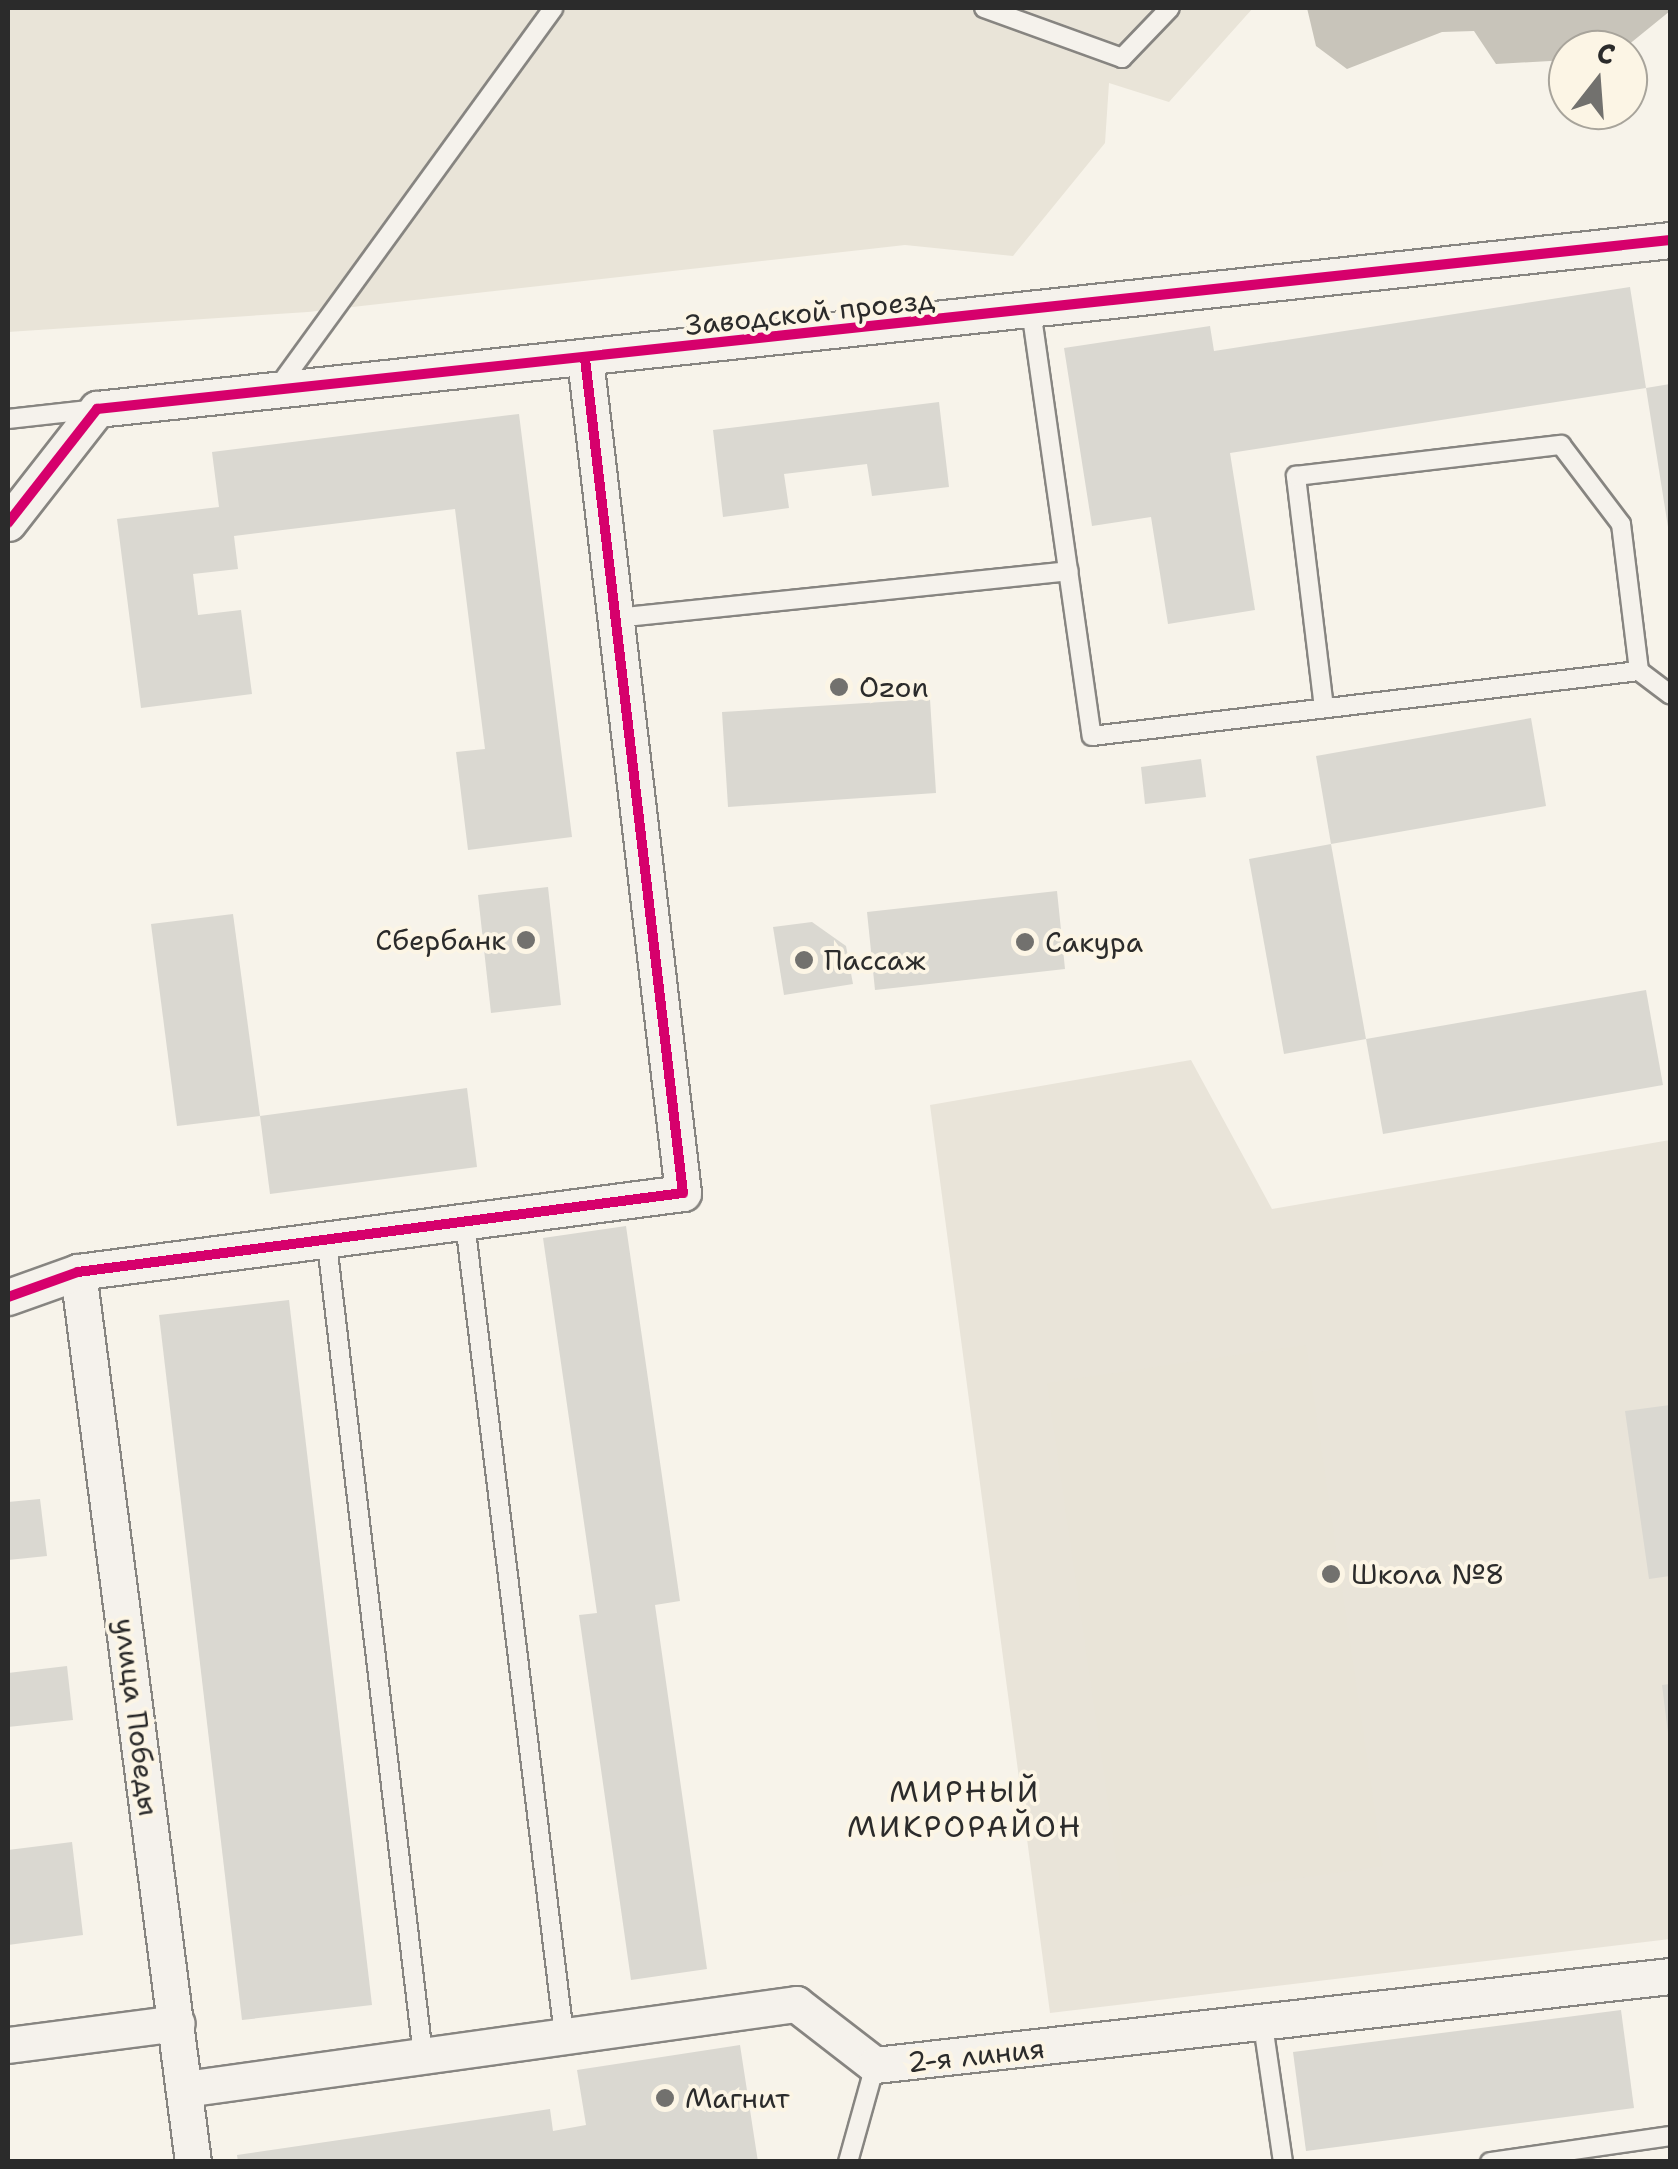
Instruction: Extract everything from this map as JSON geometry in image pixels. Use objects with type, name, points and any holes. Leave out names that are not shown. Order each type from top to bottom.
[{"type":"street","name":"Заводской проезд","points":[[96,409],[1670,240]]},
{"type":"street","points":[[8,1297],[78,1272],[327,1244],[682,1193],[585,359]]},
{"type":"street","points":[[8,523],[96,409]]},
{"type":"street","name":"улица Победы","points":[[78,1272],[186,2088],[192,2162]]},
{"type":"street","name":"2-я линия","points":[[186,2088],[796,2004],[875,2065],[1263,2025],[1670,1976]]},
{"type":"street","points":[[8,2046],[177,2023]]},
{"type":"lane","points":[[275,391],[554,8]]},
{"type":"lane","points":[[984,8],[1122,58],[1170,8]]},
{"type":"lane","points":[[1031,310],[1092,736],[1639,671],[1670,694]]},
{"type":"lane","points":[[8,418],[96,409]]},
{"type":"lane","points":[[1324,708],[1296,476],[1561,446],[1621,524],[1639,671]]},
{"type":"lane","points":[[615,618],[1069,571]]},
{"type":"lane","points":[[465,1223],[564,2035]]},
{"type":"lane","points":[[327,1244],[424,2054]]},
{"type":"lane","points":[[1263,2025],[1283,2162]]},
{"type":"lane","points":[[848,2162],[875,2065]]},
{"type":"lane","points":[[1490,2162],[1670,2136]]},
{"type":"shaded area","points":[[8,8],[1253,8],[1169,102],[1109,83],[1105,143],[1013,256],[905,245],[308,312],[8,332]]},
{"type":"shaded area","points":[[1307,8],[1670,8],[1647,30],[1548,30],[1548,61],[1496,64],[1474,31],[1442,32],[1347,69],[1316,46]]},
{"type":"shaded area","name":"Школа №8","points":[[1191,1060],[1272,1209],[1670,1140],[1670,1939],[1050,2013],[930,1105]]},
{"type":"shaded area","points":[[1306,1345],[1383,1866],[1123,1904],[1047,1383]]},
{"type":"building","points":[[1630,287],[1646,388],[1230,453],[1255,610],[1168,624],[1151,517],[1092,526],[1064,348],[1210,326],[1214,351]]},
{"type":"building","points":[[1670,384],[1670,527],[1668,527],[1646,388]]},
{"type":"building","points":[[939,402],[949,487],[872,496],[867,464],[784,474],[789,508],[723,517],[713,430]]},
{"type":"building","points":[[519,414],[572,837],[468,850],[456,752],[485,749],[455,509],[234,536],[238,569],[193,574],[198,615],[241,610],[252,694],[141,708],[117,519],[219,507],[212,452]]},
{"type":"building","points":[[930,699],[936,793],[728,807],[722,712]]},
{"type":"building","points":[[1531,718],[1546,806],[1331,844],[1316,756]]},
{"type":"building","points":[[1201,759],[1206,797],[1145,804],[1141,767]]},
{"type":"building","points":[[1331,844],[1366,1039],[1284,1054],[1249,859]]},
{"type":"building","points":[[548,887],[561,1005],[491,1013],[478,895]]},
{"type":"building","points":[[1057,891],[1065,969],[875,990],[867,912]]},
{"type":"building","points":[[233,914],[260,1116],[177,1126],[151,924]]},
{"type":"building","points":[[812,922],[846,946],[853,984],[784,995],[773,927]]},
{"type":"building","points":[[1646,990],[1663,1085],[1383,1134],[1366,1039]]},
{"type":"building","points":[[467,1088],[477,1167],[270,1194],[260,1116]]},
{"type":"building","points":[[626,1226],[680,1601],[655,1605],[707,1969],[631,1980],[579,1615],[597,1613],[543,1238]]},
{"type":"building","points":[[289,1300],[372,2005],[242,2020],[159,1315]]},
{"type":"building","points":[[1670,1405],[1670,1576],[1649,1579],[1625,1411]]},
{"type":"building","points":[[40,1499],[47,1556],[8,1560],[8,1502]]},
{"type":"building","points":[[67,1666],[73,1720],[8,1727],[8,1673]]},
{"type":"building","points":[[1670,1684],[1670,1733],[1668,1733],[1662,1685]]},
{"type":"building","points":[[72,1842],[83,1935],[8,1945],[8,1850]]},
{"type":"building","points":[[1621,2010],[1634,2108],[1306,2151],[1293,2052]]},
{"type":"building","name":"Магнит","points":[[740,2045],[758,2162],[238,2162],[237,2155],[550,2109],[553,2131],[586,2125],[577,2070]]},
{"type":"cycle path","points":[[8,523],[97,409],[1670,240]]},
{"type":"cycle path","points":[[8,1297],[78,1272],[683,1193],[585,359]]},
{"type":"place","name":"Ozon","points":[[839,687]]},
{"type":"place","name":"Сбербанк","points":[[526,940]]},
{"type":"place","name":"Сакура","points":[[1025,942]]},
{"type":"place","name":"Пассаж","points":[[804,960]]},
{"type":"place","name":"Школа №8","points":[[1331,1574]]},
{"type":"place","name":"Магнит","points":[[665,2098]]},
{"type":"district","name":"МИРНЫЙ МИКРОРАЙОН","points":[[965,1809]]}]
